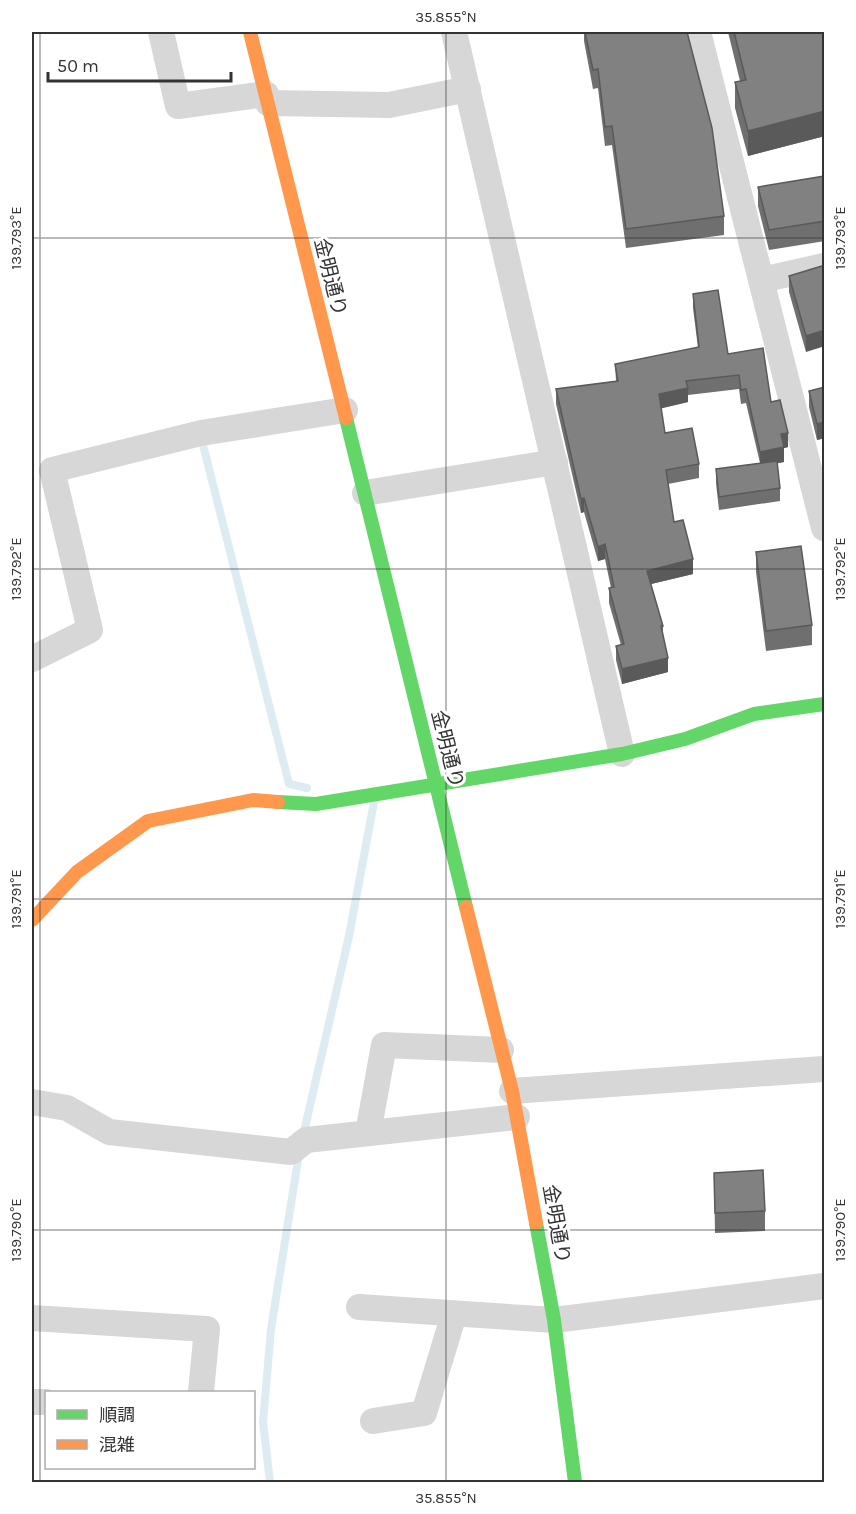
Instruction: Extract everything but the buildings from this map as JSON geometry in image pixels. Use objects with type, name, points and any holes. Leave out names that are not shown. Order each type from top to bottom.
[{"type":"street","points":[[161,32],[178,106],[267,99],[389,105],[468,89]]},
{"type":"street","name":"金明通り","points":[[250,32],[512,1091],[554,1320],[575,1482]]},
{"type":"street","points":[[454,32],[622,754]]},
{"type":"street","points":[[698,32],[825,528]]},
{"type":"street","points":[[761,280],[825,266]]},
{"type":"street","points":[[32,659],[90,630],[52,470],[201,433],[345,410]]},
{"type":"street","points":[[365,493],[555,462]]},
{"type":"street","points":[[32,920],[77,872],[148,821],[253,800],[316,804],[622,754],[685,739],[754,714],[825,704]]},
{"type":"street","points":[[368,1133],[384,1045],[501,1050]]},
{"type":"street","points":[[512,1091],[825,1068]]},
{"type":"street","points":[[32,1102],[67,1108],[109,1132],[291,1152],[306,1140],[517,1117]]},
{"type":"street","points":[[359,1307],[554,1320],[825,1286]]},
{"type":"street","points":[[373,1421],[424,1413],[454,1314]]},
{"type":"street","points":[[32,1318],[207,1329],[201,1391]]},
{"type":"waterway","points":[[203,445],[289,784],[307,788]]},
{"type":"waterway","points":[[303,1136],[349,936],[374,802]]},
{"type":"waterway","points":[[270,1482],[263,1422],[271,1329],[299,1154]]},
{"type":"traffic: fast","points":[[346,418],[466,907]]},
{"type":"traffic: fast","points":[[278,802],[316,804],[622,754],[685,739],[754,714],[824,704]]},
{"type":"traffic: fast","points":[[536,1223],[554,1320],[575,1482]]},
{"type":"traffic: slow","points":[[250,32],[346,418]]},
{"type":"traffic: slow","points":[[32,920],[77,872],[148,821],[253,800],[278,802]]},
{"type":"traffic: slow","points":[[466,907],[512,1091],[536,1223]]}]
